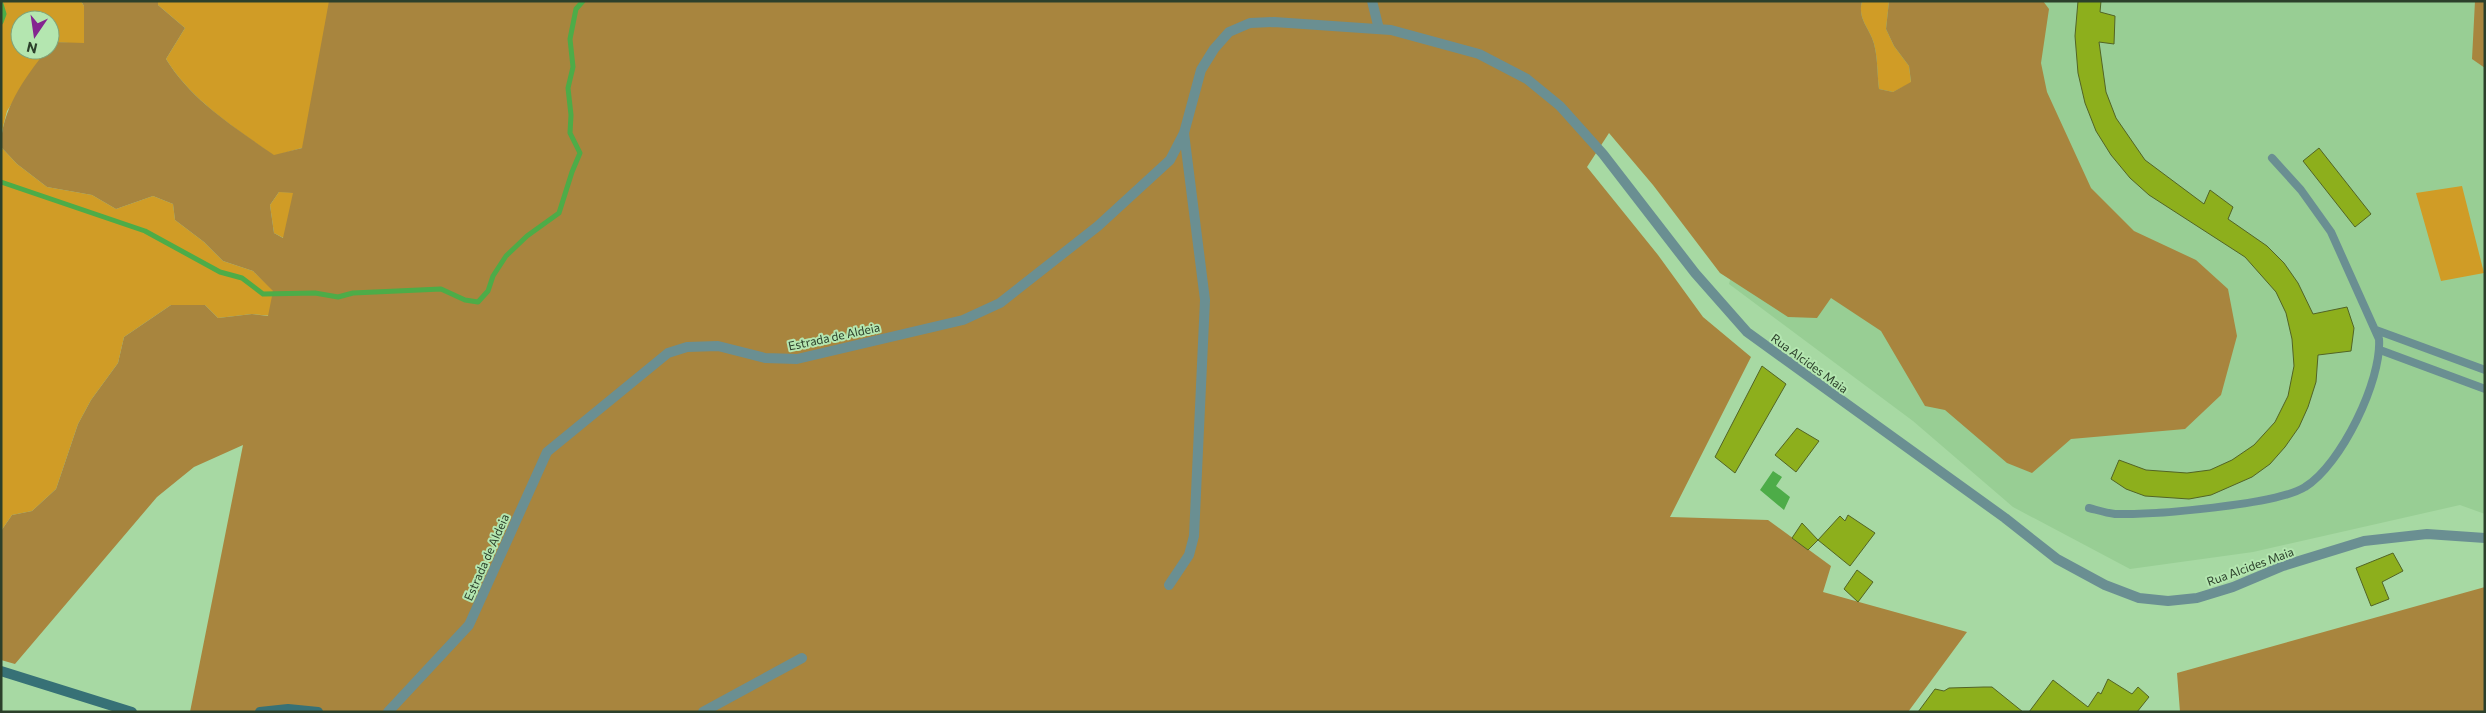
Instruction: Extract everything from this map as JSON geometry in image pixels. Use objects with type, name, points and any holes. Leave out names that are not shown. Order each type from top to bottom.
[{"type":"main road","points":[[1,671],[110,707],[132,712]]},
{"type":"main road","points":[[260,712],[288,709],[318,712]]},
{"type":"street","points":[[1372,1],[1379,29]]},
{"type":"street","name":"Rua Alcides Maia","points":[[1202,70],[1214,48],[1229,32],[1250,24],[1274,22],[1392,30],[1479,54],[1527,79],[1560,106],[1603,154],[1695,273],[1746,332],[2005,518],[2057,558],[2105,585],[2139,598],[2178,600],[2197,598],[2233,587],[2283,566],[2364,541],[2427,534],[2485,538]]},
{"type":"street","name":"Estrada de Aldeia","points":[[388,712],[469,625],[547,452],[668,353],[687,347],[718,346],[765,358],[797,359],[963,320],[984,312],[1000,303],[1098,226],[1170,160],[1184,133],[1202,70]]},
{"type":"street","points":[[1169,584],[1189,555],[1194,536],[1206,300],[1184,133]]},
{"type":"street","points":[[703,712],[802,658]]},
{"type":"lane","points":[[2089,508],[2112,514],[2161,512],[2282,496],[2304,488],[2329,467],[2343,445],[2359,414],[2380,350],[2376,330],[2331,232],[2301,190],[2272,158]]},
{"type":"lane","points":[[2376,330],[2485,370]]},
{"type":"lane","points":[[2380,350],[2485,389]]},
{"type":"shaded area","points":[[1,1],[81,1],[84,6],[84,44],[60,42],[60,10],[10,10],[10,60],[40,60],[7,111],[1,135],[1,22],[4,14]]},
{"type":"shaded area","points":[[81,1],[158,1],[158,5],[185,28],[166,59],[176,74],[188,88],[215,112],[274,155],[302,148],[329,1],[1862,1],[1862,16],[1875,50],[1879,89],[1893,92],[1911,82],[1909,66],[1894,46],[1886,29],[1889,1],[2043,1],[2049,9],[2041,63],[2047,92],[2091,188],[2134,231],[2196,260],[2228,289],[2237,336],[2221,395],[2185,429],[2071,439],[2032,473],[2007,463],[1945,410],[1925,406],[1881,331],[1831,298],[1817,318],[1788,317],[1720,273],[1653,185],[1609,133],[1587,167],[1658,255],[1703,317],[1751,357],[1670,517],[1768,520],[1831,566],[1823,592],[1967,632],[1908,712],[190,712],[243,445],[194,467],[157,497],[15,664],[1,660],[1,531],[12,515],[32,511],[56,489],[78,424],[91,400],[118,363],[124,337],[171,305],[205,305],[218,318],[252,314],[268,316],[273,291],[253,271],[223,261],[204,242],[175,220],[173,204],[153,196],[116,209],[92,195],[47,187],[17,164],[1,147],[2,134],[9,108],[22,84],[38,61],[60,60],[60,42],[84,43],[84,6]],"holes":[[[279,192],[293,193],[283,238],[274,233],[270,205]]]},
{"type":"shaded area","points":[[158,1],[512,1],[367,129],[274,156],[229,124],[201,101],[176,74],[166,59],[185,28],[158,5]]},
{"type":"shaded area","points":[[520,1],[796,1],[790,25],[758,50],[738,96],[734,141],[712,197],[690,211],[638,207],[553,237],[536,253],[524,296],[490,313],[414,313],[390,364],[370,367],[322,321],[252,314],[218,318],[205,305],[171,305],[124,337],[118,363],[91,400],[78,424],[56,489],[32,511],[12,515],[1,531],[1,147],[17,164],[47,187],[92,195],[116,209],[153,196],[173,204],[175,220],[204,242],[223,261],[253,271],[288,304],[308,305],[320,301],[329,276],[323,259],[274,233],[270,205],[279,192],[314,193],[338,206],[364,208],[397,173],[422,157],[439,169],[435,175],[430,193],[432,219],[449,224],[478,217],[531,199],[536,160],[525,118],[537,68],[538,21]]},
{"type":"shaded area","points":[[1804,1],[2485,1],[2485,514],[2460,505],[2253,552],[2130,569],[2013,507],[1913,421],[1729,284]]},
{"type":"shaded area","points":[[1862,1],[1889,1],[1886,29],[1894,46],[1909,66],[1911,83],[1893,92],[1879,89],[1875,50],[1862,16]]},
{"type":"shaded area","points":[[2475,1],[2485,1],[2485,68],[2472,59]]},
{"type":"shaded area","points":[[2462,186],[2484,273],[2441,281],[2416,193]]},
{"type":"shaded area","points":[[1773,471],[1782,477],[1776,486],[1790,497],[1784,510],[1760,490]]},
{"type":"shaded area","points":[[2485,587],[2485,712],[2180,712],[2177,673]]},
{"type":"building","points":[[2078,1],[2101,1],[2100,12],[2115,16],[2114,44],[2099,42],[2106,92],[2116,118],[2145,160],[2204,204],[2210,190],[2233,207],[2228,219],[2267,246],[2284,263],[2298,283],[2313,314],[2347,307],[2354,328],[2351,351],[2318,355],[2316,382],[2308,407],[2299,427],[2285,447],[2270,464],[2252,477],[2211,495],[2189,499],[2145,496],[2126,489],[2111,479],[2119,460],[2146,470],[2187,473],[2210,470],[2232,460],[2254,445],[2275,422],[2288,396],[2294,366],[2292,339],[2286,313],[2276,292],[2245,257],[2149,195],[2130,178],[2111,155],[2096,131],[2085,103],[2078,73],[2075,36]]},
{"type":"building","points":[[2319,148],[2371,214],[2355,227],[2303,161]]},
{"type":"building","points":[[1762,366],[1786,384],[1735,473],[1715,457]]},
{"type":"building","points":[[1797,428],[1819,441],[1796,472],[1775,455]]},
{"type":"building","points":[[1848,515],[1875,533],[1850,566],[1818,540],[1840,516],[1845,521]]},
{"type":"building","points":[[1802,523],[1818,540],[1808,550],[1792,538]]},
{"type":"building","points":[[2393,553],[2403,571],[2382,582],[2389,599],[2371,606],[2356,568]]},
{"type":"building","points":[[1857,570],[1873,582],[1858,602],[1844,589]]},
{"type":"building","points":[[2108,679],[2132,694],[2138,687],[2149,697],[2137,712],[2029,712],[2053,680],[2088,707],[2098,692],[2101,694]]},
{"type":"building","points":[[1992,687],[2023,712],[1918,712],[1935,689],[1944,691],[1949,688]]},
{"type":"waterway","points":[[1,182],[145,231],[220,272],[242,278],[263,294],[315,293],[338,297],[353,293],[441,289],[465,300],[478,302],[488,291],[493,276],[506,256],[527,236],[559,213],[580,153],[570,133],[571,115],[568,88],[573,67],[570,39],[576,9],[583,1]]},
{"type":"waterway","points":[[1,4],[4,14],[1,22]]}]
